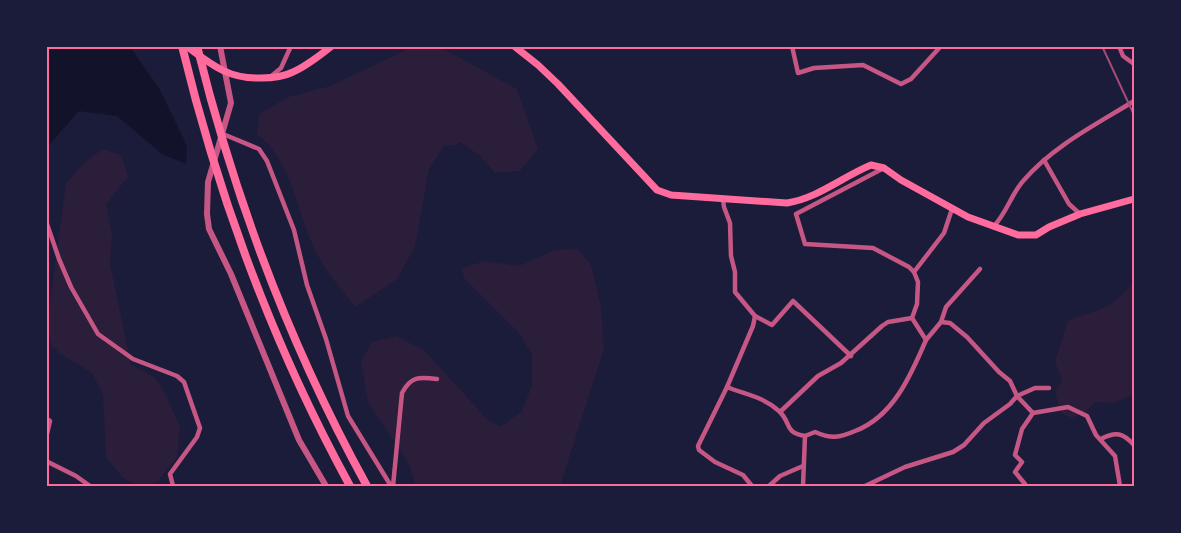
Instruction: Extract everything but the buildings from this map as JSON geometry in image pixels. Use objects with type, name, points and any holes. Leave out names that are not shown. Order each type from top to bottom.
[{"type":"highway","points":[[184,46],[220,180],[244,250],[310,408],[350,486]]},
{"type":"highway","points":[[197,46],[227,156],[256,242],[322,401],[367,486]]},
{"type":"main road","points":[[184,46],[225,73],[240,78],[269,78],[295,72],[332,46]]},
{"type":"main road","points":[[514,46],[558,84],[657,190],[671,195],[787,203],[814,195],[870,165],[884,168],[952,209],[1018,235],[1036,235],[1048,227],[1080,214],[1134,199]]},
{"type":"street","points":[[220,46],[231,103],[208,182],[209,229],[231,274],[299,440],[326,486]]},
{"type":"street","points":[[269,78],[281,68],[291,46]]},
{"type":"street","points":[[792,46],[798,74],[814,68],[863,65],[901,84],[911,79],[941,46]]},
{"type":"street","points":[[1119,46],[1123,56],[1134,64]]},
{"type":"street","points":[[993,227],[1001,219],[1022,181],[1044,160],[1134,101]]},
{"type":"street","points":[[223,134],[259,148],[267,161],[294,230],[307,285],[326,339],[348,416],[392,486]]},
{"type":"street","points":[[1044,160],[1070,204],[1080,214]]},
{"type":"street","points":[[884,168],[796,214],[805,244],[873,248],[909,267],[918,282],[919,294],[912,318],[926,340]]},
{"type":"street","points":[[723,199],[730,223],[735,292],[755,316],[772,325],[793,301],[851,356]]},
{"type":"street","points":[[914,272],[944,233],[952,209]]},
{"type":"street","points":[[46,221],[71,287],[98,334],[133,359],[177,376],[184,382],[200,428],[197,437],[170,474],[173,486]]},
{"type":"street","points":[[727,387],[756,396],[780,412],[790,431],[805,436],[815,432],[829,438],[845,435],[875,421],[903,387],[926,340],[941,322],[946,307],[980,269]]},
{"type":"street","points":[[752,486],[743,475],[715,462],[699,450],[698,446],[727,387],[753,326],[755,316]]},
{"type":"street","points":[[780,412],[818,376],[851,356],[882,326],[888,322],[912,318]]},
{"type":"street","points":[[941,322],[950,324],[967,337],[1010,381],[1017,396],[1033,412]]},
{"type":"street","points":[[392,486],[402,393],[408,382],[414,379],[437,379]]},
{"type":"street","points":[[865,486],[905,467],[953,452],[964,445],[984,423],[1017,396],[1035,388],[1049,388]]},
{"type":"street","points":[[1022,486],[1025,484],[1015,472],[1022,462],[1016,455],[1022,429],[1033,412],[1068,406],[1087,416],[1091,428],[1115,456],[1120,486]]},
{"type":"street","points":[[46,418],[50,421],[46,438]]},
{"type":"street","points":[[1101,439],[1119,434],[1132,439],[1134,445]]},
{"type":"street","points":[[803,486],[805,436]]},
{"type":"street","points":[[46,461],[90,486]]},
{"type":"street","points":[[769,486],[780,476],[802,466]]},
{"type":"shaded area","points":[[47,46],[130,47],[159,88],[187,146],[186,164],[162,154],[117,116],[79,111],[47,147]]},
{"type":"shaded area","points":[[412,47],[440,47],[517,89],[538,149],[520,171],[495,173],[479,155],[460,142],[456,145],[444,146],[429,169],[415,247],[397,279],[355,307],[321,261],[310,239],[287,174],[279,159],[257,134],[259,114],[288,97],[330,86]]},
{"type":"shaded area","points":[[103,149],[121,155],[128,177],[106,204],[112,234],[110,264],[131,364],[154,377],[166,395],[180,427],[177,457],[158,481],[146,486],[139,486],[123,478],[106,457],[103,395],[92,373],[52,346],[47,325],[66,183],[86,161]]},
{"type":"shaded area","points":[[578,249],[591,265],[601,307],[604,349],[560,486],[416,486],[409,464],[368,402],[361,361],[372,342],[396,336],[424,350],[487,419],[500,427],[522,411],[532,385],[532,354],[518,332],[464,278],[462,268],[485,261],[519,266],[555,250]]},
{"type":"shaded area","points":[[1134,282],[1134,394],[1113,403],[1096,402],[1085,412],[1072,418],[1061,413],[1055,392],[1062,380],[1055,362],[1068,320],[1102,309],[1117,300]]},
{"type":"railway","points":[[1102,46],[1134,115]]}]
